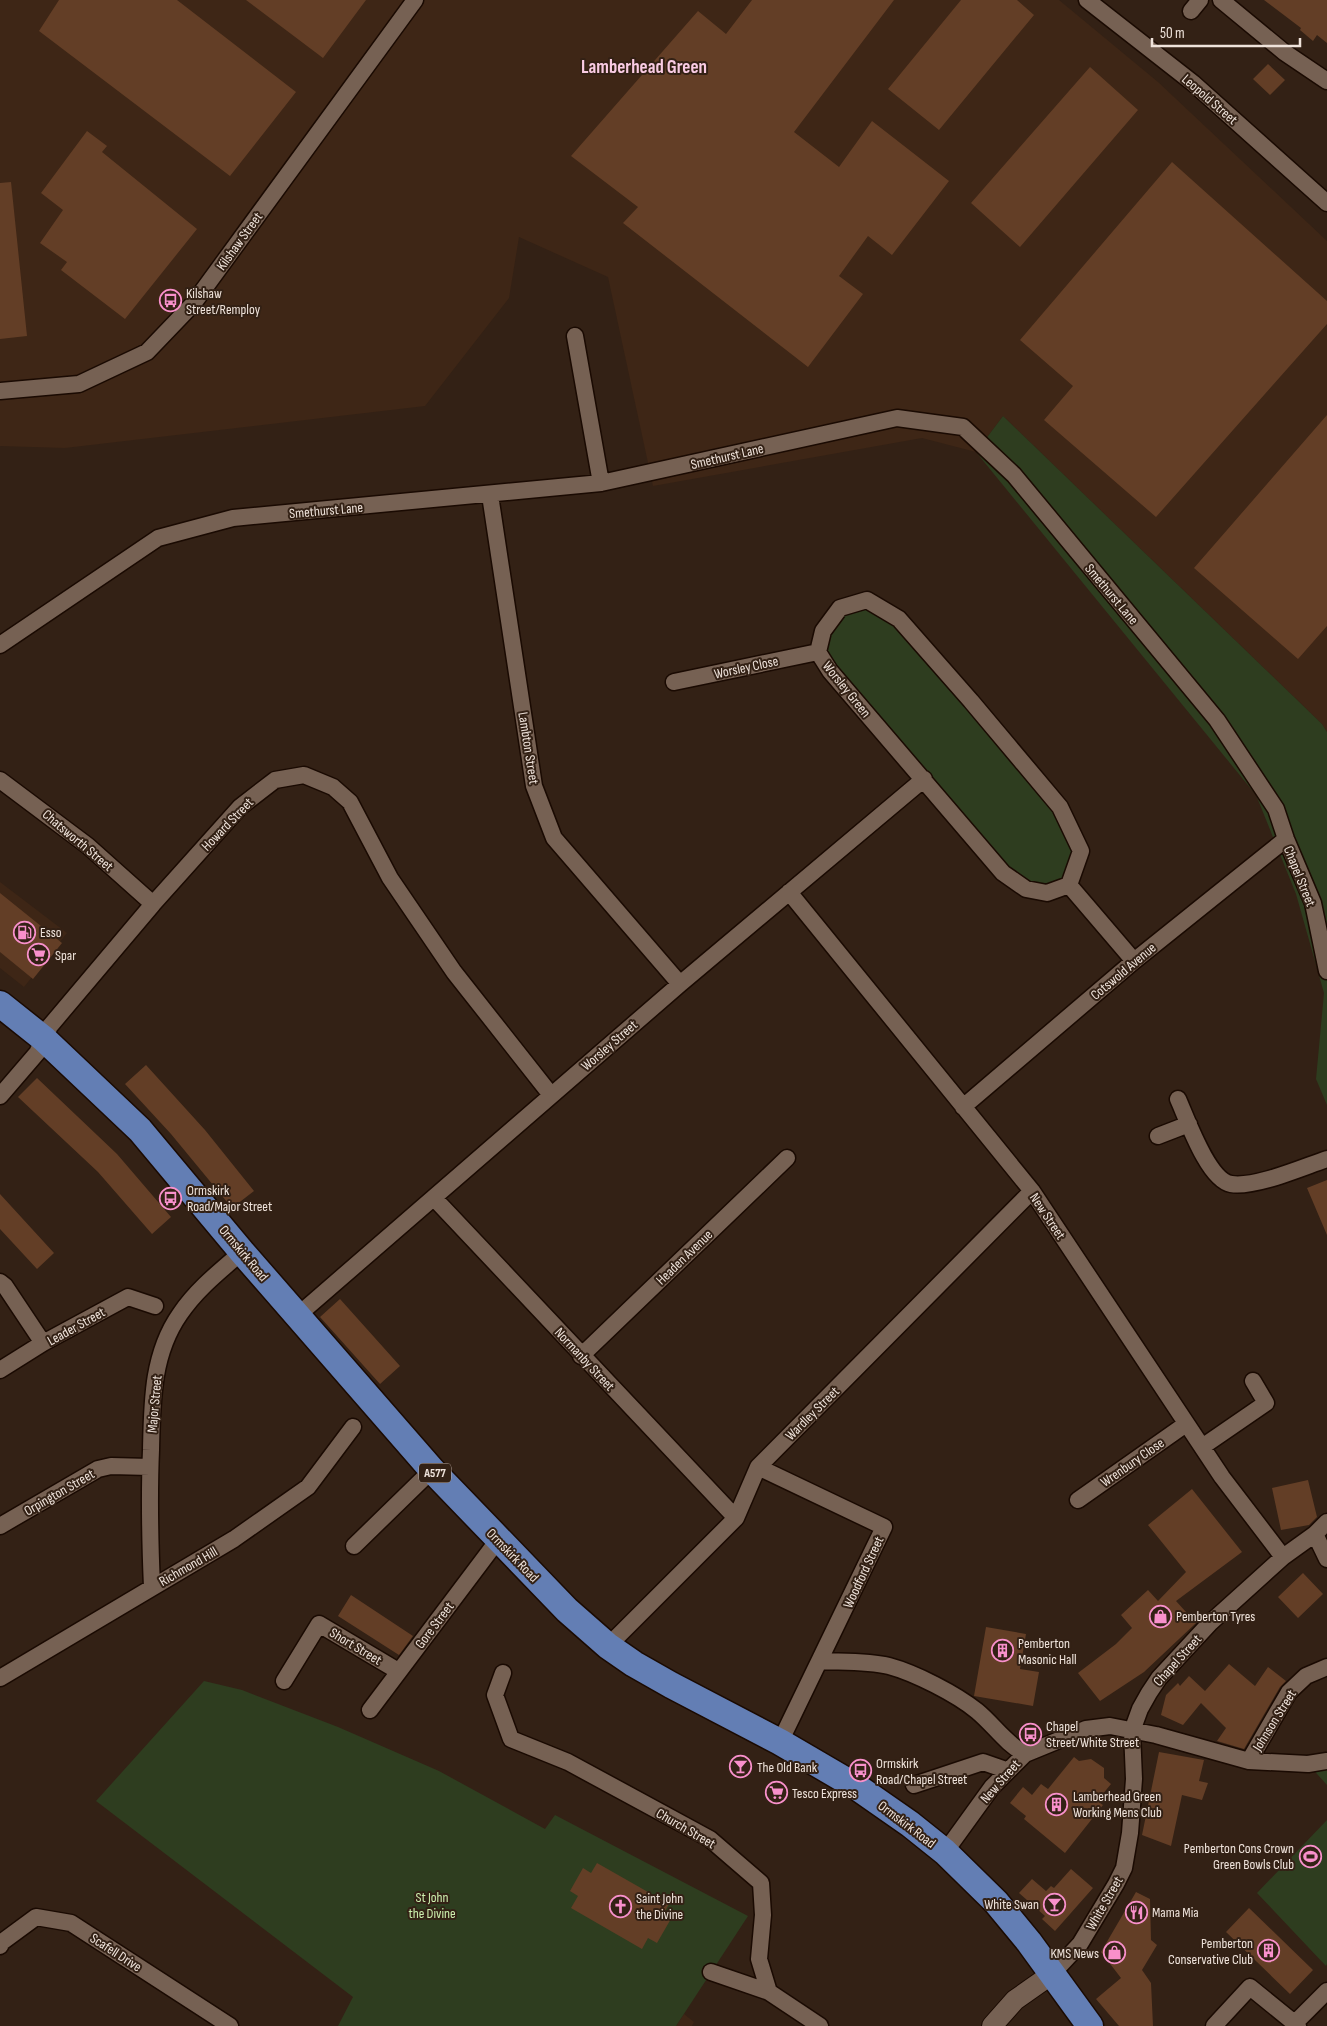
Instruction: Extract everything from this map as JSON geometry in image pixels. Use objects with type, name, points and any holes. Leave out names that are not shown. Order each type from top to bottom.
[{"type":"highway","name":"Ormskirk Road","points":[[0,1004],[44,1039],[140,1130],[242,1252],[432,1470],[567,1610],[608,1646],[634,1664],[780,1742],[857,1787],[910,1824],[944,1852],[996,1902],[1029,1942],[1090,2026]]},
{"type":"street","name":"Kilshaw Street","points":[[0,391],[79,384],[146,352],[193,304],[414,0]]},
{"type":"street","name":"Leopold Street","points":[[1087,0],[1193,84],[1327,203]]},
{"type":"street","points":[[1221,0],[1284,52],[1327,81]]},
{"type":"street","points":[[576,336],[601,483]]},
{"type":"street","name":"Smethurst Lane","points":[[0,646],[158,538],[234,518],[601,483],[897,418],[963,427],[1014,476],[1217,720],[1276,809],[1286,839]]},
{"type":"street","name":"Lambton Street","points":[[490,495],[534,786],[554,838],[680,984]]},
{"type":"street","name":"Worsley Green","points":[[867,600],[899,619],[971,701],[1060,808],[1081,851],[1069,885],[1047,893],[1026,889],[1003,873],[830,671],[818,652],[823,631],[840,608],[867,600]]},
{"type":"street","name":"Worsley Close","points":[[674,682],[818,652]]},
{"type":"street","name":"Howard Street","points":[[0,1096],[37,1053],[50,1026],[153,904],[240,807],[275,780],[304,775],[333,787],[350,802],[390,878],[454,972],[551,1095]]},
{"type":"street","name":"Worsley Street","points":[[297,1316],[680,984],[924,779]]},
{"type":"street","name":"Chatsworth Street","points":[[0,780],[88,846],[153,904]]},
{"type":"street","name":"Cotswold Avenue","points":[[962,1107],[1134,961],[1286,839]]},
{"type":"street","name":"Chapel Street","points":[[1286,839],[1313,903],[1327,971]]},
{"type":"street","points":[[1069,885],[1134,961]]},
{"type":"street","name":"New Street","points":[[789,892],[1032,1191],[1222,1477],[1283,1557]]},
{"type":"street","points":[[1178,1099],[1203,1155],[1213,1171],[1230,1184],[1251,1184],[1327,1159]]},
{"type":"street","points":[[1158,1136],[1189,1124]]},
{"type":"street","name":"Headen Avenue","points":[[581,1356],[787,1158]]},
{"type":"street","name":"Wardley Street","points":[[608,1646],[736,1518],[758,1467],[1032,1191]]},
{"type":"street","name":"Normanby Street","points":[[434,1198],[581,1356],[736,1518]]},
{"type":"street","name":"Major Street","points":[[152,1587],[149,1510],[150,1467],[153,1392],[161,1352],[179,1315],[199,1290],[242,1252]]},
{"type":"street","points":[[0,1282],[5,1286],[43,1344]]},
{"type":"street","name":"Leader Street","points":[[0,1370],[128,1297],[155,1306]]},
{"type":"street","points":[[1202,1447],[1266,1403],[1253,1381]]},
{"type":"street","name":"Wrenbury Close","points":[[1078,1500],[1186,1424]]},
{"type":"street","name":"Richmond Hill","points":[[0,1678],[234,1539],[308,1486],[353,1427]]},
{"type":"street","name":"Orpington Street","points":[[0,1526],[98,1468],[111,1466],[150,1467]]},
{"type":"street","name":"Woodford Street","points":[[758,1467],[884,1527],[780,1742]]},
{"type":"street","points":[[354,1546],[432,1470]]},
{"type":"street","name":"Chapel Street","points":[[1132,1731],[1140,1709],[1159,1678],[1210,1623],[1283,1557],[1315,1534],[1327,1522]]},
{"type":"street","points":[[1315,1534],[1327,1559]]},
{"type":"street","name":"Gore Street","points":[[370,1710],[498,1540]]},
{"type":"street","name":"Short Street","points":[[284,1681],[319,1624],[398,1671]]},
{"type":"street","points":[[821,1660],[888,1665],[913,1674],[976,1710],[1002,1738],[1025,1754]]},
{"type":"street","name":"Johnson Street","points":[[1249,1761],[1289,1692],[1306,1676],[1327,1667]]},
{"type":"street","name":"Church Street","points":[[503,1673],[495,1695],[511,1738],[568,1762],[710,1839],[761,1883],[763,1915],[759,1959],[769,1992]]},
{"type":"street","name":"New Street","points":[[944,1852],[1006,1770],[1025,1754],[1086,1729],[1110,1726],[1156,1735],[1249,1761],[1308,1764],[1327,1761]]},
{"type":"street","name":"White Street","points":[[1052,1974],[1080,1944],[1124,1868],[1130,1833],[1134,1779],[1132,1731]]},
{"type":"street","points":[[914,1785],[984,1762],[1006,1770]]},
{"type":"street","name":"Scafell Drive","points":[[0,1946],[2,1942],[36,1917],[71,1923],[230,2026]]},
{"type":"street","points":[[711,1972],[769,1992],[820,2026]]},
{"type":"street","points":[[992,2026],[1015,2000],[1052,1974]]},
{"type":"street","points":[[1214,2026],[1250,1987],[1297,2025],[1327,1992]]},
{"type":"shaded area","points":[[0,0],[1059,0],[1158,82],[1327,241],[1327,732],[1322,724],[1003,416],[976,452],[922,438],[653,486],[608,277],[519,237],[509,298],[425,406],[65,448],[0,446]]},
{"type":"shaded area","points":[[0,882],[67,933],[24,987],[0,968]]},
{"type":"shaded area","points":[[684,2014],[694,2022],[692,2026],[676,2026]]},
{"type":"green space","points":[[1003,416],[1322,724],[1327,732],[1327,1105],[1316,1079],[1324,993],[1296,894],[1256,795],[976,452]]},
{"type":"green space","points":[[867,600],[899,619],[1060,807],[1081,851],[1069,885],[1026,889],[830,671],[823,631],[840,608]]},
{"type":"green space","name":"St John the Divine","points":[[204,1681],[242,1690],[338,1727],[439,1771],[545,1829],[555,1815],[748,1916],[676,2026],[338,2026],[353,1997],[96,1801]]},
{"type":"green space","points":[[1327,1759],[1327,1785],[1308,1764]]},
{"type":"green space","name":"Pemberton Cons Crown Green Bowls Club","points":[[1327,1820],[1327,1964],[1326,1966],[1257,1893]]},
{"type":"building","points":[[59,0],[177,0],[296,92],[230,176],[39,31]]},
{"type":"building","points":[[246,0],[366,0],[323,58]]},
{"type":"building","points":[[752,0],[894,0],[794,132],[839,167],[872,121],[949,181],[892,255],[868,236],[839,276],[863,294],[808,367],[623,223],[638,207],[571,156],[698,11],[726,34]]},
{"type":"building","points":[[961,0],[1017,0],[1034,15],[939,130],[888,89]]},
{"type":"building","points":[[1264,0],[1327,0],[1327,43],[1317,35],[1313,41],[1300,30],[1301,28]]},
{"type":"building","points":[[1268,64],[1285,80],[1270,95],[1253,79]]},
{"type":"building","points":[[1090,67],[1138,110],[1020,247],[971,203]]},
{"type":"building","points":[[87,131],[107,146],[102,152],[197,229],[125,319],[61,270],[67,262],[40,243],[63,210],[41,193]]},
{"type":"building","points":[[1172,162],[1327,301],[1327,324],[1156,517],[1044,420],[1073,386],[1020,340]]},
{"type":"building","points":[[11,182],[27,336],[0,339],[0,183]]},
{"type":"building","points":[[1327,415],[1327,626],[1298,659],[1194,568]]},
{"type":"building","name":"Esso","points":[[0,893],[62,943],[33,979],[0,952]]},
{"type":"building","points":[[146,1065],[205,1130],[254,1191],[232,1208],[171,1134],[125,1084]]},
{"type":"building","points":[[37,1078],[117,1154],[171,1217],[152,1234],[98,1172],[18,1097]]},
{"type":"building","points":[[1327,1180],[1327,1235],[1307,1188]]},
{"type":"building","points":[[0,1194],[54,1253],[37,1269],[0,1229]]},
{"type":"building","points":[[340,1299],[400,1366],[380,1384],[320,1317]]},
{"type":"building","points":[[1308,1480],[1317,1517],[1309,1525],[1281,1530],[1272,1488]]},
{"type":"building","points":[[1192,1489],[1242,1552],[1176,1601],[1196,1623],[1144,1672],[1100,1701],[1078,1673],[1116,1644],[1132,1628],[1121,1615],[1148,1590],[1158,1601],[1186,1572],[1148,1525]]},
{"type":"building","points":[[1303,1573],[1323,1594],[1298,1618],[1278,1597]]},
{"type":"building","points":[[351,1595],[413,1636],[399,1655],[338,1616]]},
{"type":"building","name":"Pemberton Masonic Hall","points":[[986,1627],[1026,1634],[1020,1669],[1039,1672],[1033,1706],[974,1696]]},
{"type":"building","points":[[1229,1664],[1255,1686],[1268,1667],[1286,1681],[1280,1687],[1244,1749],[1217,1741],[1226,1728],[1201,1703],[1183,1725],[1161,1715],[1166,1695],[1178,1683],[1180,1686],[1189,1676],[1205,1691]]},
{"type":"building","points":[[1159,1752],[1204,1760],[1199,1781],[1208,1783],[1202,1800],[1182,1795],[1171,1846],[1142,1835]]},
{"type":"building","name":"Lamberhead Green Working Mens Club","points":[[1074,1757],[1079,1761],[1091,1759],[1104,1768],[1104,1778],[1111,1784],[1097,1801],[1103,1805],[1065,1853],[1024,1819],[1026,1816],[1010,1803],[1023,1787],[1032,1795],[1041,1784],[1048,1789]]},
{"type":"building","name":"Saint John the Divine","points":[[597,1863],[669,1904],[664,1913],[672,1917],[657,1943],[648,1938],[642,1949],[571,1908],[578,1896],[570,1891],[583,1868],[591,1873]]},
{"type":"building","name":"White Swan","points":[[1071,1869],[1093,1888],[1055,1931],[1042,1919],[1045,1916],[1019,1893],[1032,1879],[1046,1891],[1051,1886],[1054,1888]]},
{"type":"building","points":[[1136,1892],[1150,1899],[1151,1940],[1157,1945],[1142,1970],[1151,1983],[1153,2026],[1119,2026],[1096,1999],[1121,1978],[1101,1952]]},
{"type":"building","name":"Pemberton Conservative Club","points":[[1249,1908],[1313,1970],[1290,1994],[1226,1932]]},
{"type":"place","name":"Kilshaw Street/Remploy","points":[[170,301]]},
{"type":"place","name":"Esso","points":[[24,932]]},
{"type":"place","name":"Spar","points":[[39,955]]},
{"type":"place","name":"Ormskirk Road/Major Street","points":[[171,1198]]},
{"type":"place","name":"Pemberton Tyres","points":[[1160,1616]]},
{"type":"place","name":"Pemberton Masonic Hall","points":[[1002,1651]]},
{"type":"place","name":"Chapel Street/White Street","points":[[1030,1734]]},
{"type":"place","name":"The Old Bank","points":[[741,1767]]},
{"type":"place","name":"Ormskirk Road/Chapel Street","points":[[860,1771]]},
{"type":"place","name":"Tesco Express","points":[[776,1793]]},
{"type":"place","name":"Lamberhead Green Working Mens Club","points":[[1057,1804]]},
{"type":"place","name":"Pemberton Cons Crown Green Bowls Club","points":[[1310,1856]]},
{"type":"place","name":"White Swan","points":[[1055,1904]]},
{"type":"place","name":"Saint John the Divine","points":[[620,1906]]},
{"type":"place","name":"Mama Mia","points":[[1136,1912]]},
{"type":"place","name":"Pemberton Conservative Club","points":[[1269,1951]]},
{"type":"place","name":"KMS News","points":[[1115,1953]]},
{"type":"district","name":"Lamberhead Green","points":[[644,66]]}]
